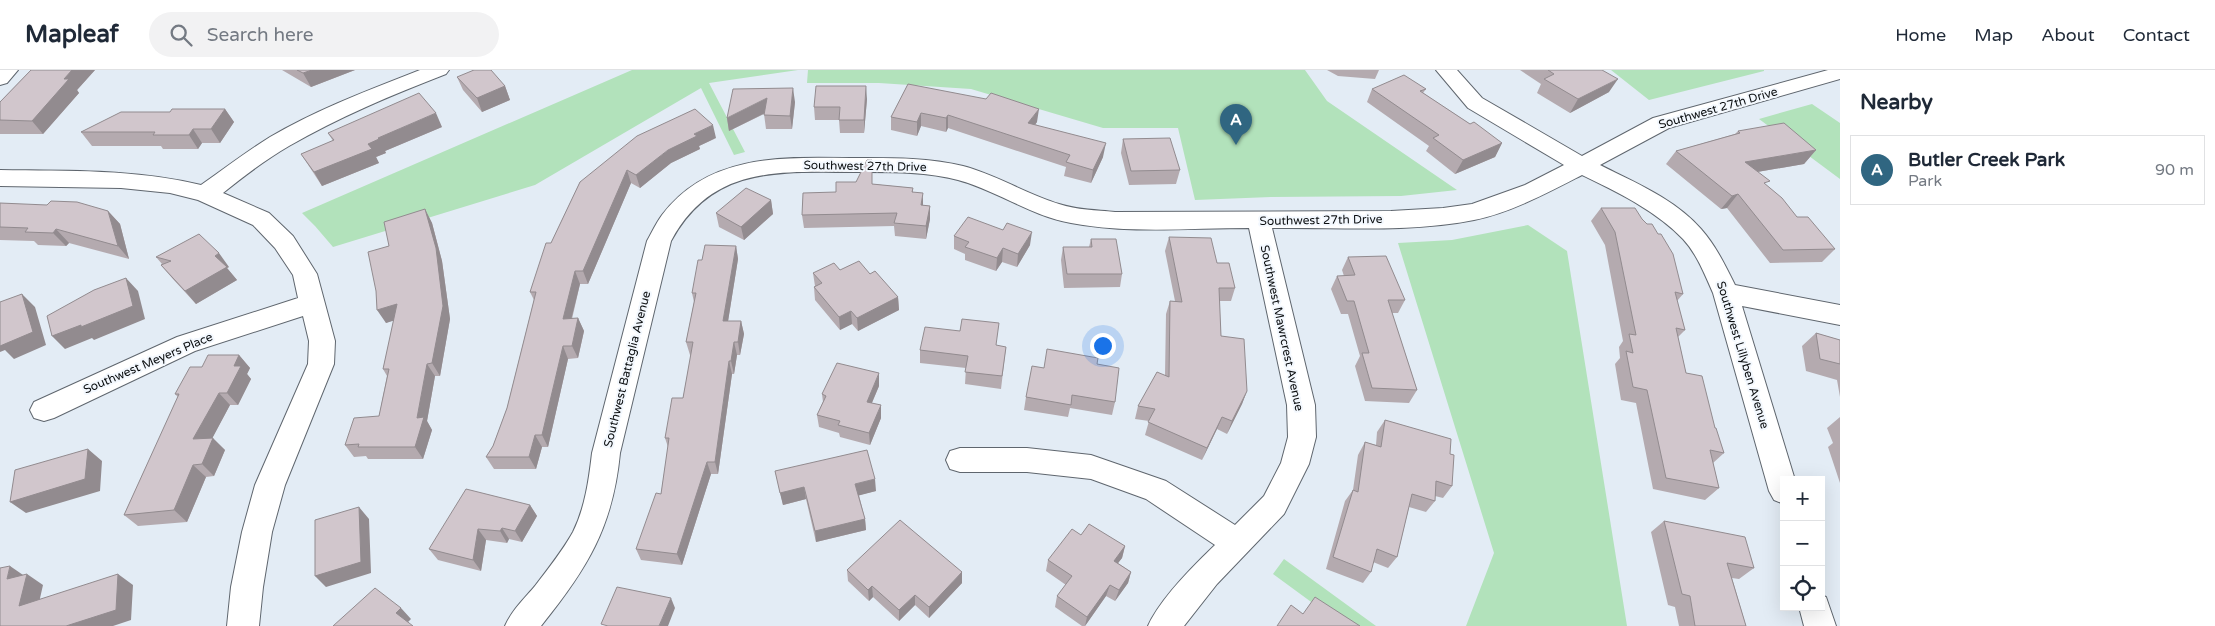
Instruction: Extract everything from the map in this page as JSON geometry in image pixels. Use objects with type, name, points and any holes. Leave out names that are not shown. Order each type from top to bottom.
[{"type":"street","points":[[0,78],[8,70]]},
{"type":"street","points":[[205,194],[258,155],[298,131],[359,101],[439,70]]},
{"type":"street","name":"Southwest Lillyben Avenue","points":[[1446,70],[1475,103],[1583,166],[1634,191],[1667,213],[1692,234],[1710,259],[1726,293],[1780,477]]},
{"type":"street","name":"Southwest 27th Drive","points":[[783,166],[897,164],[929,166],[964,174],[1048,210],[1078,216],[1115,220],[1259,221],[1391,219],[1459,215],[1512,200],[1583,166],[1661,123],[1840,73]]},
{"type":"street","name":"Southwest Battaglia Avenue","points":[[521,626],[546,596],[585,539],[596,510],[603,481],[606,453],[659,241],[670,221],[691,200],[714,184],[749,170],[783,166]]},
{"type":"street","points":[[0,178],[121,180],[170,185],[205,194],[248,212],[269,226],[295,257],[305,274],[322,341],[321,364],[270,485],[257,532],[247,587],[243,626]]},
{"type":"street","name":"Southwest Mawrcrest Avenue","points":[[1164,626],[1206,574],[1274,505],[1295,464],[1302,437],[1302,405],[1259,221]]},
{"type":"street","points":[[1726,293],[1840,315]]},
{"type":"street","name":"Southwest Meyers Place","points":[[44,410],[186,344],[312,303]]},
{"type":"street","points":[[960,460],[1027,460],[1091,467],[1156,490],[1236,542]]},
{"type":"street","points":[[1816,611],[1820,626]]},
{"type":"green space","points":[[632,70],[798,70],[709,83],[745,152],[734,155],[701,88],[535,185],[333,247],[302,213]]},
{"type":"green space","points":[[808,70],[1305,70],[1327,101],[1457,190],[1401,196],[1271,197],[1195,200],[1178,128],[1103,128],[971,89],[879,83],[807,83]]},
{"type":"green space","points":[[1611,70],[1764,70],[1764,71],[1649,100]]},
{"type":"green space","points":[[1812,104],[1840,123],[1840,179],[1759,119]]},
{"type":"green space","points":[[1528,225],[1567,251],[1627,626],[1466,626],[1494,553],[1398,243],[1452,240]]},
{"type":"green space","points":[[1284,559],[1376,626],[1344,626],[1273,574]]},
{"type":"building","points":[[31,70],[72,70],[64,79],[69,79],[32,121],[0,120],[0,102]]},
{"type":"building","points":[[297,70],[312,70],[303,73]]},
{"type":"building","points":[[474,70],[491,70],[505,86],[477,98],[457,77]]},
{"type":"building","points":[[1548,70],[1602,70],[1618,79],[1578,99],[1544,79],[1554,74]]},
{"type":"building","points":[[1404,75],[1426,89],[1420,91],[1470,124],[1474,122],[1502,143],[1463,160],[1433,138],[1439,135],[1372,89]]},
{"type":"building","points":[[908,84],[986,99],[991,93],[1039,109],[1028,123],[1106,143],[1093,170],[1066,162],[1070,155],[948,115],[946,118],[921,113],[917,122],[891,117]]},
{"type":"building","points":[[816,86],[866,86],[864,120],[839,120],[840,107],[814,107]]},
{"type":"building","points":[[793,88],[790,116],[764,115],[767,98],[727,118],[733,89]]},
{"type":"building","points":[[419,93],[436,113],[378,138],[368,144],[372,149],[314,172],[301,154],[334,140],[328,133]]},
{"type":"building","points":[[172,109],[225,109],[211,129],[193,129],[189,135],[153,135],[155,132],[81,132],[121,112],[170,112]]},
{"type":"building","points":[[695,109],[713,125],[694,134],[697,136],[668,150],[636,175],[627,170],[583,271],[575,271],[563,319],[578,318],[572,346],[563,346],[542,435],[535,435],[529,457],[486,457],[493,446],[507,408],[536,292],[530,292],[546,243],[551,243],[580,182],[637,136]]},
{"type":"building","points":[[1784,123],[1816,150],[1745,162],[1770,181],[1764,183],[1782,198],[1797,217],[1808,217],[1835,249],[1783,250],[1738,194],[1732,196],[1676,151],[1740,133],[1738,131]]},
{"type":"building","points":[[1170,138],[1180,170],[1131,171],[1123,139]]},
{"type":"building","points":[[867,160],[872,160],[872,184],[913,188],[912,192],[923,193],[921,205],[930,206],[926,226],[894,223],[897,213],[802,215],[803,193],[836,192],[836,182],[856,182]]},
{"type":"building","points":[[746,188],[771,200],[741,227],[716,213]]},
{"type":"building","points":[[51,201],[77,202],[108,211],[118,246],[56,229],[53,233],[25,232],[28,228],[0,227],[0,203],[47,205]]},
{"type":"building","points":[[1601,208],[1635,208],[1647,224],[1652,224],[1658,234],[1661,234],[1673,254],[1683,294],[1675,292],[1685,330],[1676,328],[1686,373],[1702,376],[1715,428],[1724,453],[1710,450],[1719,488],[1666,478],[1647,390],[1633,387],[1626,351],[1633,353],[1629,334],[1636,335],[1615,232]]},
{"type":"building","points":[[425,209],[436,248],[443,306],[432,363],[427,364],[417,418],[424,417],[415,447],[358,447],[359,444],[345,445],[354,418],[379,416],[389,369],[383,369],[397,304],[377,310],[376,291],[368,252],[389,246],[384,222]]},
{"type":"building","points":[[968,217],[1003,230],[1007,223],[1032,232],[1018,254],[1003,248],[997,258],[965,247],[969,242],[954,236]]},
{"type":"building","points":[[199,234],[219,253],[215,256],[227,267],[185,291],[161,265],[171,261],[156,257]]},
{"type":"building","points":[[1169,237],[1211,238],[1217,263],[1229,263],[1235,288],[1219,288],[1221,336],[1244,339],[1247,391],[1232,421],[1222,417],[1207,448],[1148,422],[1155,409],[1138,406],[1157,372],[1169,377],[1170,301],[1182,302]]},
{"type":"building","points":[[1091,239],[1116,239],[1122,274],[1067,274],[1063,247],[1092,247]]},
{"type":"building","points":[[705,245],[736,246],[723,321],[741,321],[738,342],[734,342],[731,361],[729,361],[715,462],[707,462],[677,554],[636,549],[656,493],[661,494],[669,438],[665,438],[672,398],[683,398],[693,342],[686,342],[696,293],[692,293],[698,260],[702,260]]},
{"type":"building","points":[[1386,256],[1405,300],[1388,300],[1417,390],[1372,388],[1362,353],[1369,353],[1354,301],[1347,301],[1337,276],[1355,275],[1348,257]]},
{"type":"building","points":[[859,261],[870,274],[875,271],[898,297],[857,318],[851,311],[839,317],[814,287],[822,283],[813,273],[834,263],[840,270]]},
{"type":"building","points":[[126,278],[133,306],[81,327],[81,325],[52,336],[47,316],[94,290]]},
{"type":"building","points":[[22,294],[33,332],[0,346],[0,302]]},
{"type":"building","points":[[962,319],[999,323],[996,345],[1006,347],[1002,376],[965,372],[968,356],[920,350],[925,327],[960,331]]},
{"type":"building","points":[[1816,333],[1840,340],[1840,364],[1820,359]]},
{"type":"building","points":[[1047,349],[1098,358],[1097,364],[1119,368],[1115,402],[1072,395],[1071,405],[1026,397],[1032,366],[1044,368]]},
{"type":"building","points":[[208,355],[239,355],[234,366],[241,366],[227,393],[219,393],[193,439],[213,438],[202,464],[193,465],[174,510],[124,515],[179,394],[175,394],[190,367],[202,367]]},
{"type":"building","points":[[837,363],[879,373],[867,402],[881,405],[869,433],[838,425],[840,421],[817,415],[826,396],[822,394]]},
{"type":"building","points":[[1385,420],[1451,439],[1450,454],[1454,455],[1452,486],[1436,481],[1435,501],[1412,494],[1397,557],[1377,549],[1371,572],[1333,557],[1353,490],[1358,492],[1365,442],[1381,447]]},
{"type":"building","points":[[88,449],[85,479],[10,502],[15,470]]},
{"type":"building","points":[[867,450],[875,479],[855,484],[865,519],[815,531],[804,487],[780,493],[775,471]]},
{"type":"building","points":[[466,489],[530,505],[515,531],[502,528],[500,531],[478,529],[473,560],[429,549]]},
{"type":"building","points":[[359,507],[361,562],[315,576],[315,520]]},
{"type":"building","points":[[900,520],[962,572],[929,607],[915,595],[899,610],[872,586],[868,590],[847,570]]},
{"type":"building","points":[[1664,521],[1745,537],[1754,568],[1727,563],[1746,626],[1695,626],[1690,596],[1682,594]]},
{"type":"building","points":[[1089,524],[1125,546],[1114,561],[1131,572],[1119,590],[1110,585],[1087,617],[1057,596],[1072,576],[1048,560],[1072,529],[1081,535]]},
{"type":"building","points":[[10,566],[7,579],[27,574],[19,606],[118,574],[116,610],[66,626],[0,626],[0,568]]},
{"type":"building","points":[[617,587],[671,598],[659,626],[608,626],[601,624]]},
{"type":"building","points":[[375,588],[401,608],[396,613],[413,626],[333,626]]},
{"type":"building","points":[[1315,597],[1360,626],[1277,626],[1291,605],[1303,614]]},
{"type":"place","name":"Butler Creek Park","points":[[1236,145]]}]
